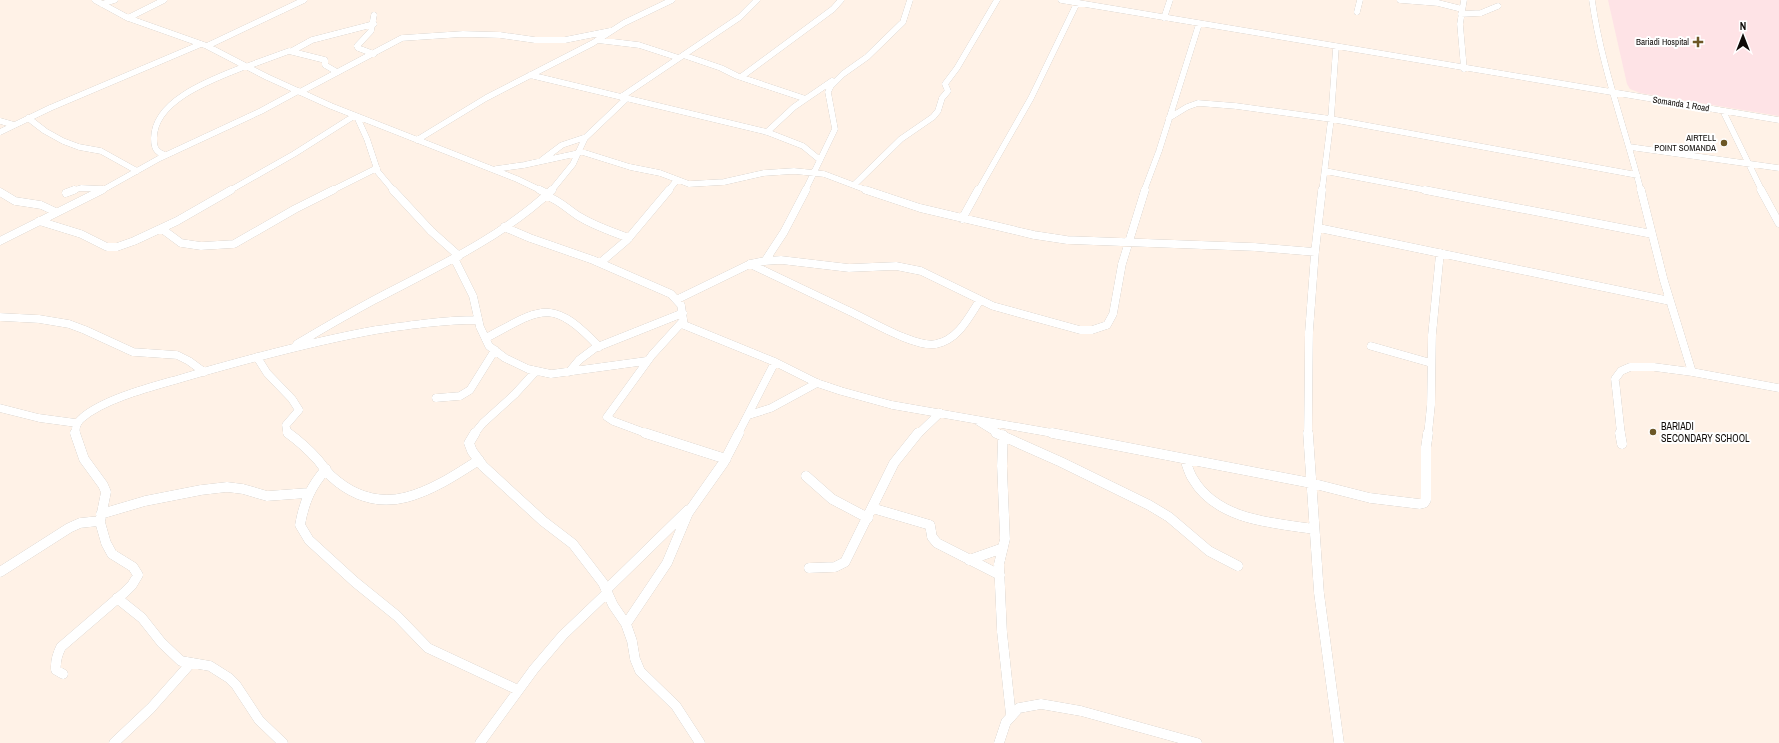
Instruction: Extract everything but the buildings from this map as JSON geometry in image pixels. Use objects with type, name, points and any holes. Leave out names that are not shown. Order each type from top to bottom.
[{"type":"street","points":[[95,0],[128,18],[204,45],[299,92],[355,116],[517,179],[547,195],[559,199],[574,213],[591,223],[629,238]]},
{"type":"street","points":[[102,4],[115,0]]},
{"type":"street","points":[[128,18],[164,0]]},
{"type":"street","points":[[0,132],[28,118],[204,45],[304,0]]},
{"type":"street","points":[[417,140],[431,133],[486,98],[597,40],[610,31],[672,0]]},
{"type":"street","points":[[288,348],[372,301],[456,257],[518,218],[547,195],[573,164],[586,137],[624,98],[681,56],[740,17],[758,0]]},
{"type":"street","points":[[740,77],[833,9],[841,0]]},
{"type":"street","points":[[767,132],[785,115],[806,99],[867,57],[903,22],[910,0]]},
{"type":"street","points":[[854,185],[895,144],[933,117],[938,111],[942,98],[948,91],[945,84],[957,68],[998,0]]},
{"type":"street","name":"Somanda 1 Road","points":[[1060,0],[1464,69],[1779,120]]},
{"type":"street","points":[[1164,18],[1170,0]]},
{"type":"street","points":[[1357,12],[1360,0]]},
{"type":"street","points":[[1400,0],[1438,3],[1462,11],[1481,12],[1498,6]]},
{"type":"street","points":[[1464,0],[1462,11],[1461,46],[1464,69]]},
{"type":"street","points":[[1592,0],[1595,21],[1630,147],[1670,301],[1692,372]]},
{"type":"street","points":[[962,219],[1031,98],[1077,3]]},
{"type":"street","points":[[374,15],[373,31],[358,46],[358,48],[374,54]]},
{"type":"street","points":[[165,155],[155,150],[153,146],[154,130],[165,111],[191,90],[247,66],[284,52],[292,51],[312,40],[374,24]]},
{"type":"street","points":[[678,299],[750,264],[765,261],[781,260],[849,268],[896,266],[909,267],[922,271],[993,306],[1040,320],[1080,330],[1092,330],[1107,325],[1113,314],[1122,264],[1137,211],[1199,24]]},
{"type":"street","points":[[0,241],[105,189],[165,155],[261,111],[374,54],[402,38],[463,34],[500,35],[535,40],[565,40],[610,31]]},
{"type":"street","points":[[597,40],[639,45],[681,56],[721,68],[740,77],[806,99]]},
{"type":"street","points":[[1336,47],[1332,119],[1315,252],[1309,332],[1308,447],[1319,593],[1339,743]]},
{"type":"street","points":[[292,51],[325,60],[325,65],[337,72]]},
{"type":"street","points":[[765,261],[788,226],[835,129],[828,92],[831,86],[842,74]]},
{"type":"street","points":[[530,75],[767,132],[803,146],[820,160]]},
{"type":"street","points":[[1169,118],[1187,107],[1198,103],[1212,103],[1332,119],[1637,175]]},
{"type":"street","points":[[1723,111],[1779,223]]},
{"type":"street","points":[[355,116],[367,139],[378,172],[399,197],[456,257],[473,296],[478,320],[489,346],[505,358],[528,369],[551,374],[646,361]]},
{"type":"street","points":[[39,221],[64,230],[81,234],[99,242],[102,246],[117,246],[134,241],[162,229],[294,154],[355,116]]},
{"type":"street","points":[[28,118],[41,129],[64,141],[78,147],[99,150],[124,166],[136,171]]},
{"type":"street","points":[[0,121],[14,125]]},
{"type":"street","points":[[542,160],[546,155],[562,145],[586,137]]},
{"type":"street","points":[[1630,147],[1779,168]]},
{"type":"street","points":[[492,169],[524,165],[579,152],[630,167],[660,173],[690,184],[707,184],[764,173],[794,171],[813,172],[835,178],[892,200],[962,219],[1067,240],[1255,247],[1315,252]]},
{"type":"street","points":[[162,229],[181,243],[201,246],[234,244],[295,209],[377,168]]},
{"type":"street","points":[[1325,171],[1652,234]]},
{"type":"street","points":[[600,263],[629,238],[676,180]]},
{"type":"street","points":[[66,193],[81,188],[105,189]]},
{"type":"street","points":[[0,192],[15,201],[41,205],[56,212]]},
{"type":"street","points":[[504,227],[652,284],[678,299],[682,304],[684,325],[689,328],[775,362],[817,383],[841,392],[892,405],[1052,432],[1311,483],[1370,498],[1403,503],[1424,503],[1426,500],[1426,447],[1431,405],[1431,363],[1440,253]]},
{"type":"street","points":[[1319,228],[1670,301]]},
{"type":"street","points":[[750,264],[900,335],[934,345],[956,334],[966,322],[980,300]]},
{"type":"street","points":[[486,338],[527,317],[544,311],[558,314],[563,317],[587,334],[599,347]]},
{"type":"street","points":[[0,317],[39,318],[79,327],[109,343],[134,352],[171,354],[183,357],[204,372]]},
{"type":"street","points":[[569,372],[579,360],[599,347],[648,326],[683,317]]},
{"type":"street","points":[[683,317],[646,361],[607,417],[608,419],[669,442],[726,459]]},
{"type":"street","points":[[63,674],[56,670],[54,662],[56,653],[60,647],[118,598],[137,578],[137,573],[133,567],[110,552],[100,517],[105,503],[106,491],[101,482],[88,467],[80,449],[75,428],[76,424],[84,417],[131,393],[288,348],[376,331],[433,322],[478,320]]},
{"type":"street","points":[[1371,346],[1431,363]]},
{"type":"street","points":[[436,398],[460,396],[470,390],[495,350]]},
{"type":"street","points":[[257,357],[267,373],[292,399],[299,410],[298,414],[289,421],[286,426],[287,432],[299,441],[335,479],[354,491],[376,500],[399,500],[434,489],[479,460]]},
{"type":"street","points":[[480,743],[518,690],[563,635],[606,591],[614,580],[650,548],[672,524],[692,506],[726,459],[775,362]]},
{"type":"street","points":[[1622,444],[1615,379],[1621,371],[1630,367],[1646,367],[1692,372],[1779,388]]},
{"type":"street","points":[[536,371],[513,396],[473,433],[469,443],[472,451],[483,466],[543,521],[573,544],[603,583],[612,605],[626,624],[632,641],[635,659],[640,671],[676,706],[700,743]]},
{"type":"street","points":[[749,414],[771,408],[817,383]]},
{"type":"street","points":[[3,410],[76,424]]},
{"type":"street","points":[[809,568],[829,568],[844,564],[849,558],[894,463],[920,431],[940,413]]},
{"type":"street","points":[[975,420],[988,428],[1106,483],[1149,505],[1169,517],[1209,551],[1238,566]]},
{"type":"street","points":[[1004,435],[1002,466],[1005,539],[999,564],[1002,632],[1011,716]]},
{"type":"street","points":[[1185,459],[1189,473],[1204,494],[1234,513],[1245,518],[1314,530]]},
{"type":"street","points":[[326,469],[310,487],[308,493],[300,525],[308,540],[397,616],[428,648],[518,690]]},
{"type":"street","points":[[806,476],[832,499],[868,518]]},
{"type":"street","points":[[0,572],[69,528],[145,501],[201,490],[227,487],[243,489],[267,496],[308,493]]},
{"type":"street","points":[[626,624],[667,563],[692,506]]},
{"type":"street","points":[[872,508],[930,525],[932,537],[937,543],[1000,575]]},
{"type":"street","points":[[969,560],[1003,548]]},
{"type":"street","points":[[118,598],[142,618],[161,642],[181,661],[210,666],[229,678],[236,685],[259,720],[284,743]]},
{"type":"street","points":[[114,743],[151,708],[191,663]]},
{"type":"street","points":[[999,743],[1006,722],[1019,708],[1041,704],[1081,711],[1191,742]]},
{"type":"shaded area","name":"Bariadi Hospital","points":[[1608,0],[1779,0],[1779,116],[1640,93],[1630,89],[1627,84]]},
{"type":"place","name":"Bariadi Hospital","points":[[1698,42]]},
{"type":"place","name":"AIRTELL POINT SOMANDA","points":[[1724,143]]},
{"type":"place","name":"BARIADI SECONDARY SCHOOL","points":[[1653,432]]}]
